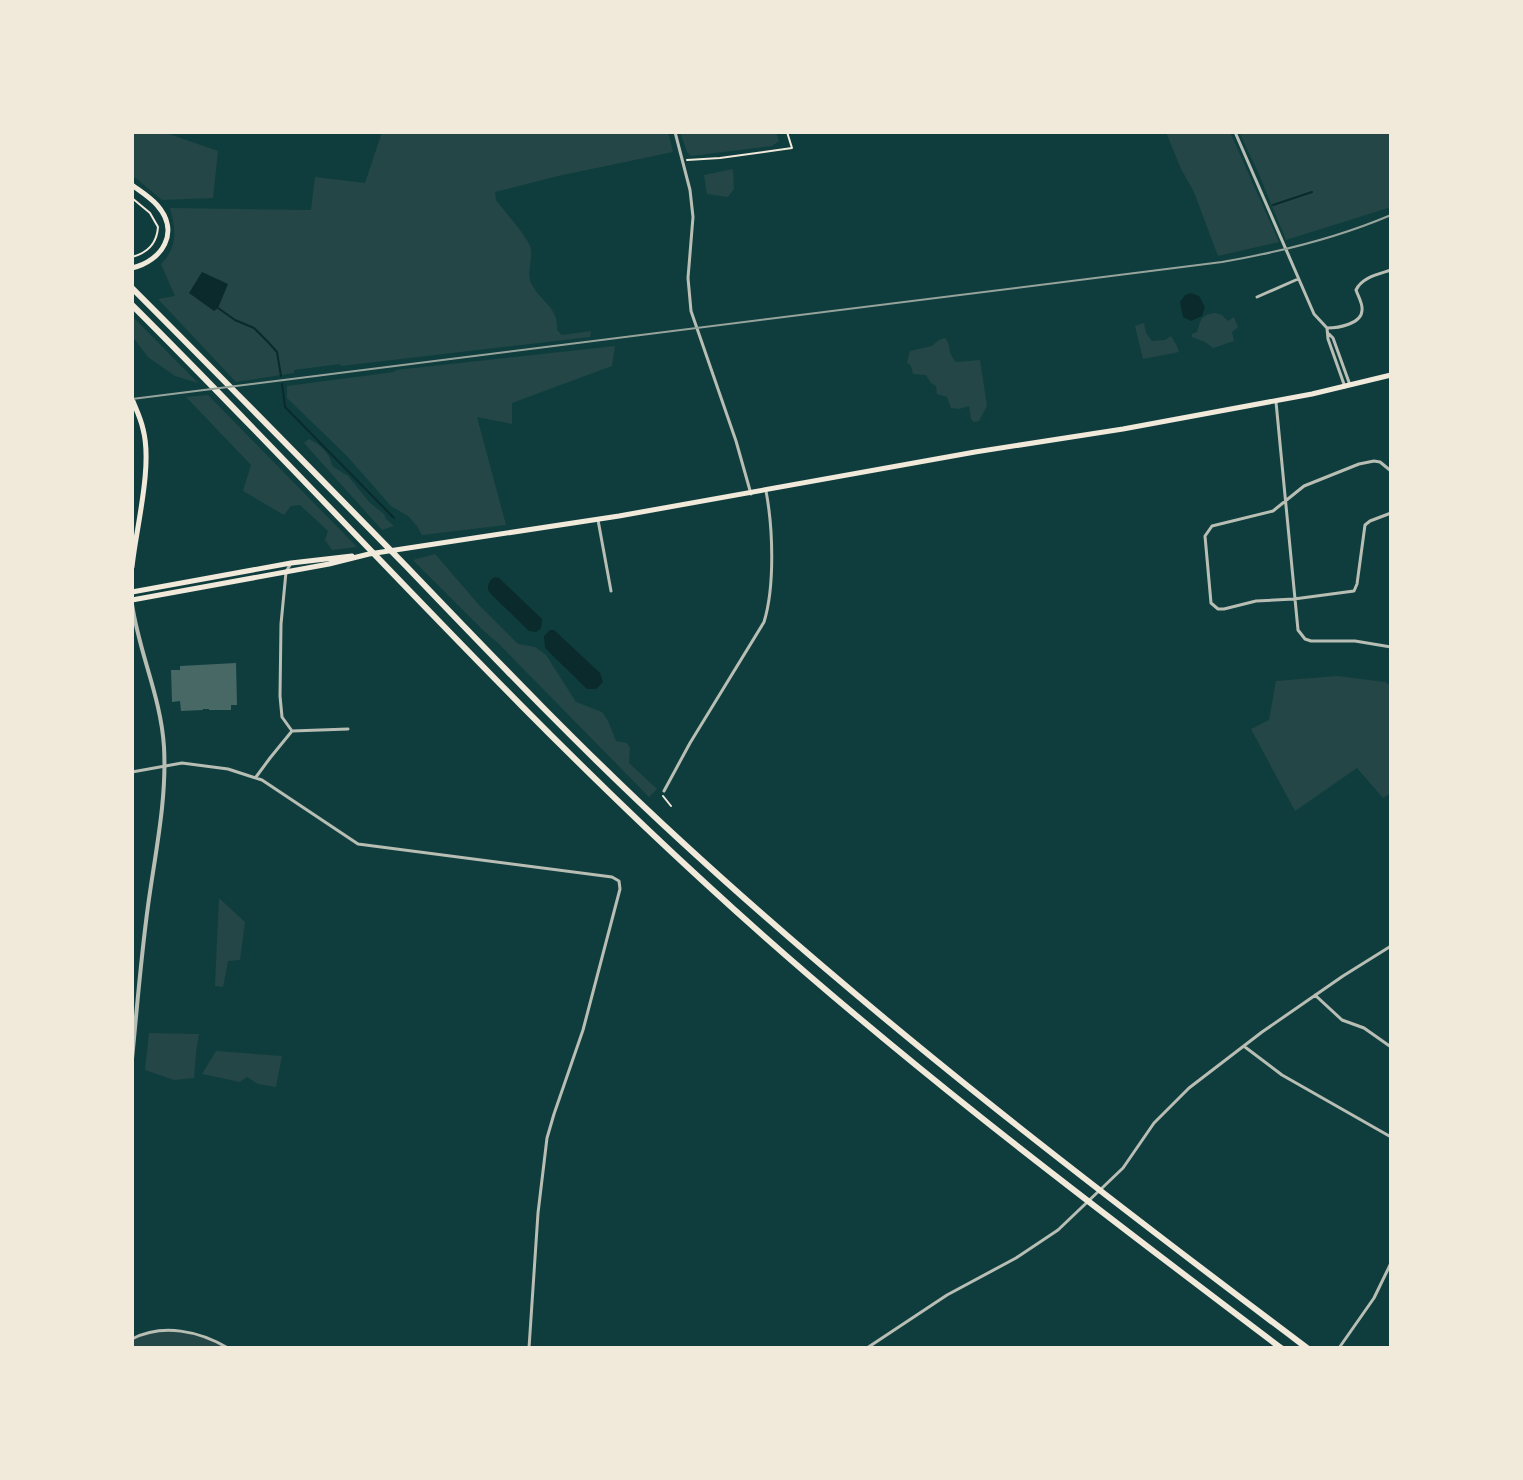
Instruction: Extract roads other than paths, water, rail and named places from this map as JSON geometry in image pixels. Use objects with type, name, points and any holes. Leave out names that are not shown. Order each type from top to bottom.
[{"type":"highway","points":[[132,288],[539,703],[662,823],[895,1028],[1045,1148],[1307,1348]]},
{"type":"highway","points":[[132,305],[571,757],[705,883],[811,979],[995,1130],[1281,1348]]},
{"type":"main road","points":[[132,185],[159,206],[168,229],[165,243],[157,256],[132,268]]},
{"type":"main road","points":[[132,602],[369,554],[598,520],[975,452],[1123,429],[1276,401],[1391,375]]},
{"type":"main road","points":[[132,399],[146,447],[132,567]]},
{"type":"main road","points":[[132,592],[291,563],[369,554]]},
{"type":"street","points":[[675,132],[690,190],[693,217],[688,278],[691,311],[751,494]]},
{"type":"street","points":[[1235,132],[1314,314],[1333,338],[1348,386]]},
{"type":"street","points":[[1327,328],[1343,326],[1359,318],[1363,308],[1356,290],[1358,285],[1391,270]]},
{"type":"street","points":[[1257,297],[1299,279]]},
{"type":"street","points":[[1276,401],[1297,628],[1308,640],[1355,641],[1391,647]]},
{"type":"street","points":[[1391,471],[1380,462],[1359,464],[1309,483],[1273,511],[1217,524],[1208,530],[1205,536],[1210,599],[1214,606],[1224,609],[1256,601],[1354,591],[1364,528],[1370,521],[1391,513]]},
{"type":"street","points":[[664,791],[764,622],[770,579],[770,511],[766,491]]},
{"type":"street","points":[[598,520],[611,591]]},
{"type":"street","points":[[291,563],[286,572],[280,646],[280,696],[282,717],[292,731]]},
{"type":"street","points":[[132,602],[139,644],[159,709],[164,767],[132,1059]]},
{"type":"street","points":[[256,777],[292,731],[348,729]]},
{"type":"street","points":[[132,772],[182,763],[228,769],[256,777],[277,789],[358,844],[617,879],[621,886],[611,926],[583,1030],[545,1148],[529,1348]]},
{"type":"street","points":[[867,1348],[947,1295],[1033,1248],[1071,1219],[1131,1159],[1154,1123],[1175,1100],[1262,1032],[1391,946]]},
{"type":"street","points":[[1315,995],[1342,1020],[1364,1028],[1391,1047]]},
{"type":"street","points":[[1245,1047],[1282,1075],[1391,1137]]},
{"type":"street","points":[[1339,1348],[1374,1298],[1391,1263]]},
{"type":"street","points":[[132,1339],[153,1332],[177,1330],[206,1337],[228,1348]]},
{"type":"waterway","points":[[1273,205],[1312,192]]},
{"type":"waterway","points":[[218,308],[254,328],[269,343],[277,352],[281,376]]},
{"type":"waterway","points":[[282,384],[285,407],[394,518]]},
{"type":"railway","points":[[132,399],[1222,262],[1308,243],[1391,215]]}]
